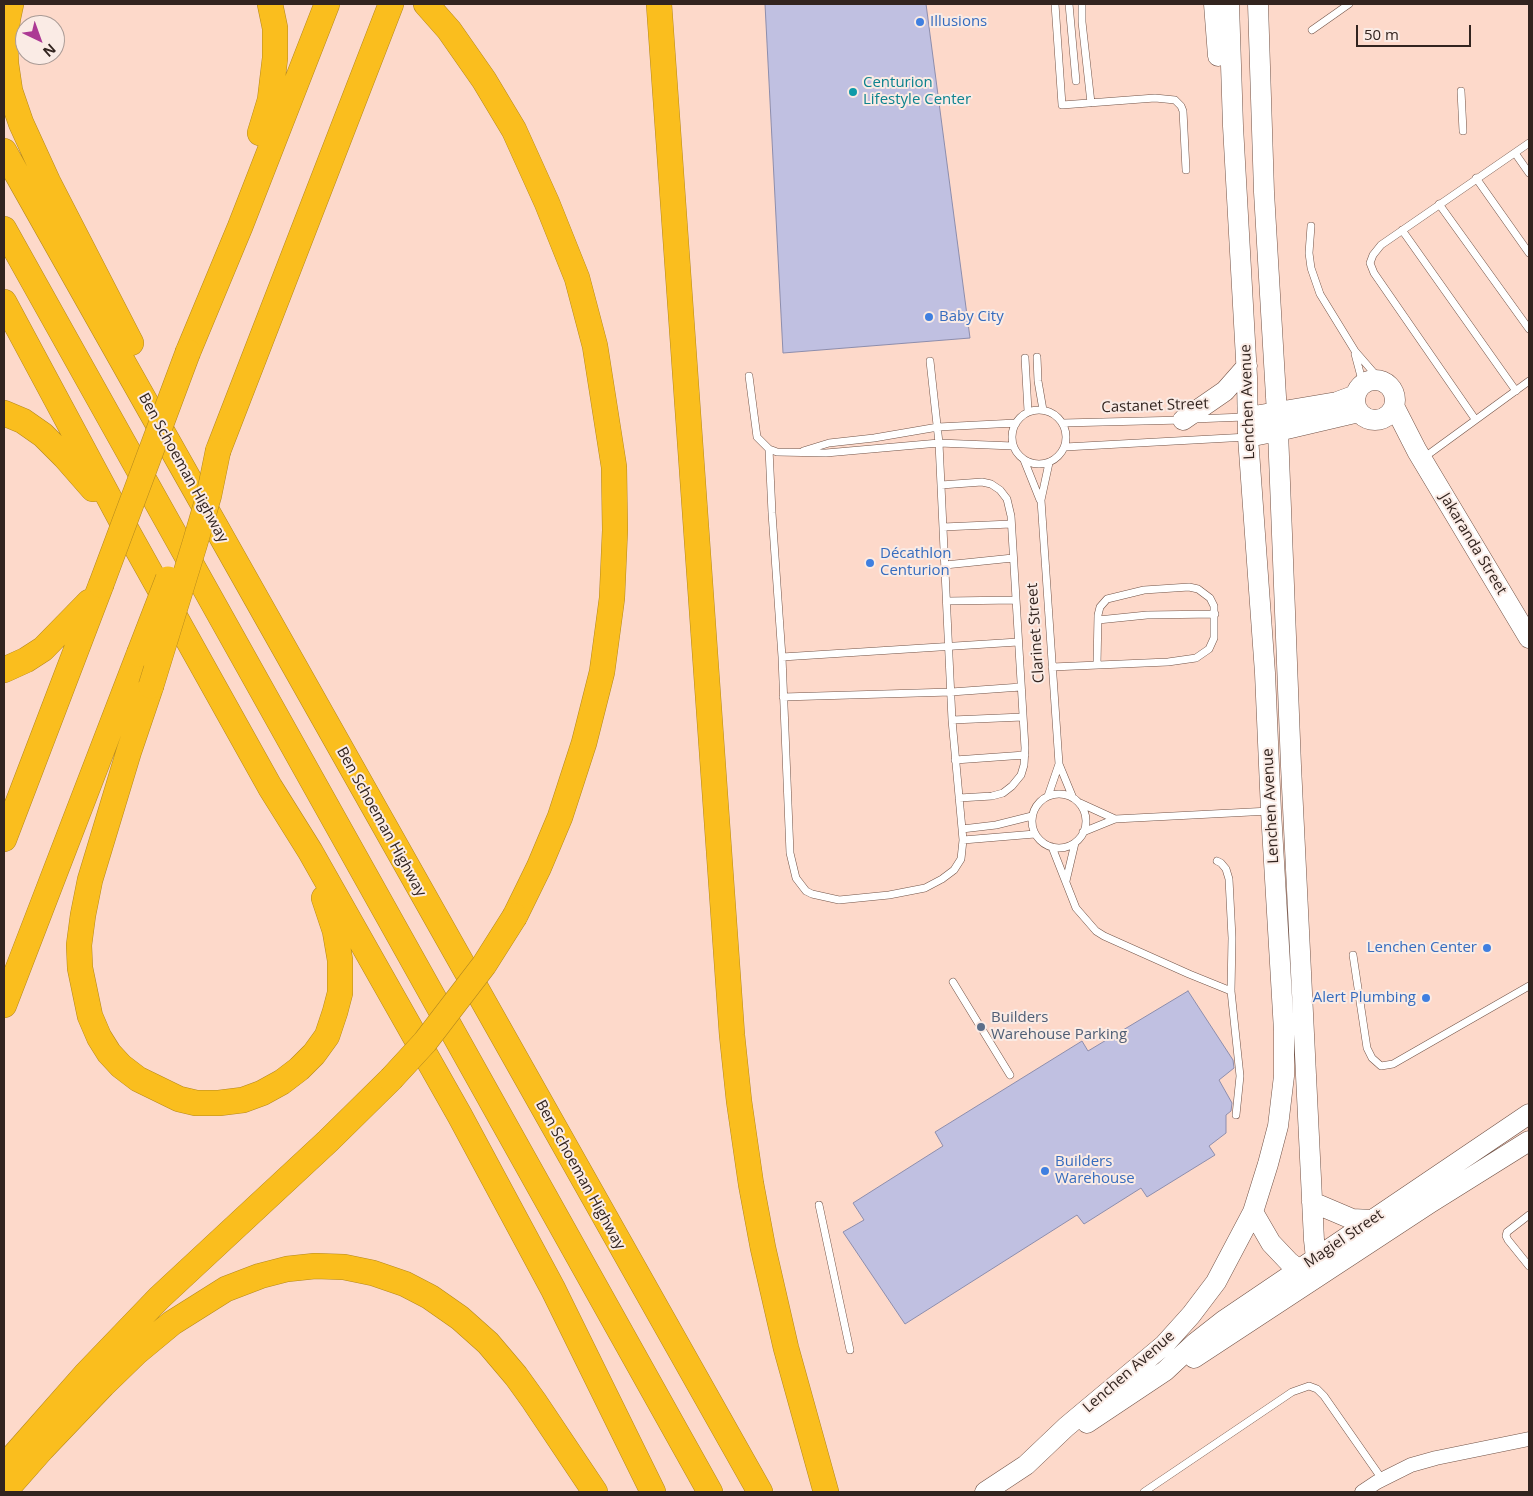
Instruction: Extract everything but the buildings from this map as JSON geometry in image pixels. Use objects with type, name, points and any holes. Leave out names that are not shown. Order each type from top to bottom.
[{"type":"highway","points":[[11,4],[6,33],[6,64],[10,91],[21,123],[44,175],[108,299],[224,540]]},
{"type":"highway","points":[[210,295],[270,100],[275,58],[275,28],[270,4]]},
{"type":"highway","points":[[4,839],[210,295],[240,227],[327,4]]},
{"type":"highway","points":[[4,1005],[391,4]]},
{"type":"highway","points":[[4,1467],[85,1375],[159,1298],[328,1141],[391,1079],[425,1042],[484,965],[515,916],[539,867],[560,817],[584,743],[602,672],[612,598],[615,530],[614,467],[595,346],[577,278],[547,203],[514,130],[484,80],[455,39],[426,4]]},
{"type":"highway","points":[[659,4],[732,1035],[739,1101],[751,1184],[763,1248],[786,1348],[826,1492]]},
{"type":"highway","name":"Ben Schoeman Highway","points":[[4,151],[760,1492]]},
{"type":"highway","points":[[4,229],[710,1492]]},
{"type":"highway","points":[[4,302],[121,520],[270,787],[310,851],[460,1116],[558,1298],[653,1492]]},
{"type":"highway","points":[[4,413],[24,421],[43,435],[121,520]]},
{"type":"highway","points":[[218,451],[195,543],[90,880],[80,944],[80,968],[90,1016],[99,1037],[122,1066],[138,1079],[179,1099],[196,1103],[219,1103],[243,1100],[262,1093],[294,1073],[314,1054],[327,1036],[336,1012],[340,993],[340,960],[335,931],[324,898],[270,787]]},
{"type":"highway","points":[[4,670],[26,660],[43,648],[64,629],[100,589]]},
{"type":"highway","points":[[4,1492],[103,1385],[137,1352],[172,1323],[199,1304],[226,1289],[278,1271],[315,1266],[344,1267],[373,1273],[405,1284],[430,1297],[460,1318],[488,1344],[516,1376],[595,1492]]},
{"type":"main road","points":[[1214,4],[1220,89],[1233,126]]},
{"type":"main road","name":"Lenchen Avenue","points":[[985,1492],[1026,1465],[1066,1427],[1164,1345],[1191,1315],[1216,1282],[1253,1212],[1278,1126],[1284,1076],[1284,1031],[1270,812],[1265,673],[1248,427],[1229,4]]},
{"type":"main road","name":"Lenchen Avenue","points":[[1258,4],[1264,192],[1278,422],[1291,766],[1312,1202],[1311,1271]]},
{"type":"main road","points":[[1183,420],[1220,395],[1246,366]]},
{"type":"main road","name":"Jakaranda Street","points":[[1365,393],[1388,385],[1392,390],[1395,398],[1387,412],[1420,455],[1529,638]]},
{"type":"main road","points":[[1248,427],[1278,422],[1365,393],[1368,419],[1387,412]]},
{"type":"main road","name":"Magiel Street","points":[[1026,1465],[1165,1371],[1201,1354],[1311,1271],[1372,1220],[1529,1114]]},
{"type":"main road","name":"Magiel Street","points":[[1311,1271],[1430,1203],[1529,1141]]},
{"type":"main road","points":[[1312,1202],[1352,1219],[1372,1220]]},
{"type":"main road","points":[[1253,1212],[1271,1243],[1311,1271]]},
{"type":"street","points":[[1362,1492],[1382,1479],[1411,1465],[1529,1439]]},
{"type":"lane","points":[[1055,4],[1062,105],[1155,98],[1175,100],[1183,111],[1186,170]]},
{"type":"lane","points":[[1069,4],[1076,81]]},
{"type":"lane","points":[[1082,4],[1082,22],[1091,103]]},
{"type":"lane","points":[[1312,30],[1349,4]]},
{"type":"lane","points":[[1460,91],[1463,130]]},
{"type":"lane","points":[[1475,419],[1370,263],[1373,255],[1381,245],[1529,143]]},
{"type":"lane","points":[[1515,153],[1529,173]]},
{"type":"lane","points":[[1476,178],[1529,254]]},
{"type":"lane","points":[[1439,204],[1529,328]]},
{"type":"lane","name":"Jakaranda Street","points":[[1311,226],[1310,260],[1313,278],[1320,294],[1355,351],[1365,393]]},
{"type":"lane","points":[[1402,230],[1516,390]]},
{"type":"lane","name":"Jakaranda Street","points":[[1355,351],[1365,393]]},
{"type":"lane","points":[[1037,357],[1038,381],[1043,410]]},
{"type":"lane","points":[[1025,358],[1028,411]]},
{"type":"lane","points":[[769,449],[782,657],[790,852],[796,878],[806,891],[839,900],[889,895],[924,888],[942,880],[954,870],[960,859],[963,840],[952,720],[938,427],[930,361]]},
{"type":"lane","points":[[749,376],[755,430],[760,441],[769,449],[777,452],[826,453],[939,443],[1013,446]]},
{"type":"lane","points":[[1420,455],[1529,381]]},
{"type":"lane","points":[[1048,410],[1057,415],[1063,423],[1067,434],[1065,447],[1049,463],[1032,464],[1017,454],[1013,446],[1011,437],[1016,423],[1019,417],[1028,411],[1048,410]]},
{"type":"lane","name":"Castanet Street","points":[[1063,423],[1183,420],[1248,427]]},
{"type":"lane","points":[[796,453],[829,443],[874,438],[938,427],[1016,423]]},
{"type":"lane","points":[[1065,447],[1248,427]]},
{"type":"lane","name":"Clarinet Street","points":[[1024,460],[1040,500],[1059,764],[1073,798],[1080,804],[1115,819]]},
{"type":"lane","name":"Clarinet Street","points":[[1040,500],[1049,463]]},
{"type":"lane","points":[[941,485],[982,482],[992,484],[1007,499],[1011,524],[1023,717],[1024,765],[1021,774],[1012,786],[1003,793],[992,796],[959,798]]},
{"type":"lane","points":[[943,527],[1011,524]]},
{"type":"lane","points":[[945,565],[1013,558]]},
{"type":"lane","points":[[1052,667],[1168,662],[1196,658],[1213,644],[1215,614],[1210,598],[1198,589],[1189,587],[1144,590],[1107,599],[1100,607],[1098,620],[1097,665]]},
{"type":"lane","points":[[947,601],[1016,600]]},
{"type":"lane","points":[[1098,620],[1147,615],[1215,614]]},
{"type":"lane","points":[[782,657],[1018,642]]},
{"type":"lane","points":[[783,697],[951,692],[1021,687]]},
{"type":"lane","points":[[952,720],[1023,717]]},
{"type":"lane","points":[[955,760],[1025,755]]},
{"type":"lane","name":"Clarinet Street","points":[[1032,816],[1040,801],[1048,796],[1059,764]]},
{"type":"lane","points":[[1048,796],[1065,794],[1073,798]]},
{"type":"lane","points":[[1066,881],[1075,843],[1083,832],[1086,820],[1080,804]]},
{"type":"lane","name":"Clarinet Street","points":[[1083,832],[1115,819],[1270,812]]},
{"type":"lane","points":[[962,829],[996,825],[1032,816],[1032,826],[1035,834],[1041,841],[1052,846],[1066,847],[1075,843]]},
{"type":"lane","points":[[963,840],[1035,834]]},
{"type":"lane","points":[[1052,846],[1076,908],[1096,931],[1182,971],[1231,991]]},
{"type":"lane","points":[[1217,861],[1226,869],[1229,879],[1232,938],[1231,991],[1240,1076],[1236,1115]]},
{"type":"lane","points":[[1353,955],[1366,1048],[1372,1058],[1381,1066],[1393,1064],[1529,986]]},
{"type":"lane","points":[[953,982],[1010,1075]]},
{"type":"lane","points":[[819,1204],[850,1350]]},
{"type":"lane","points":[[1529,1214],[1507,1232],[1506,1236],[1529,1266]]},
{"type":"lane","points":[[1144,1492],[1292,1392],[1308,1386],[1317,1389],[1324,1396],[1382,1479]]},
{"type":"place","name":"Illusions","points":[[920,22]]},
{"type":"place","name":"Centurion Lifestyle Center","points":[[853,92]]},
{"type":"place","name":"Baby City","points":[[929,317]]},
{"type":"place","name":"Décathlon Centurion","points":[[870,563]]},
{"type":"place","name":"Lenchen Center","points":[[1487,948]]},
{"type":"place","name":"Alert Plumbing","points":[[1426,998]]},
{"type":"place","name":"Builders Warehouse Parking","points":[[981,1027]]},
{"type":"place","name":"Builders Warehouse","points":[[1045,1171]]}]
